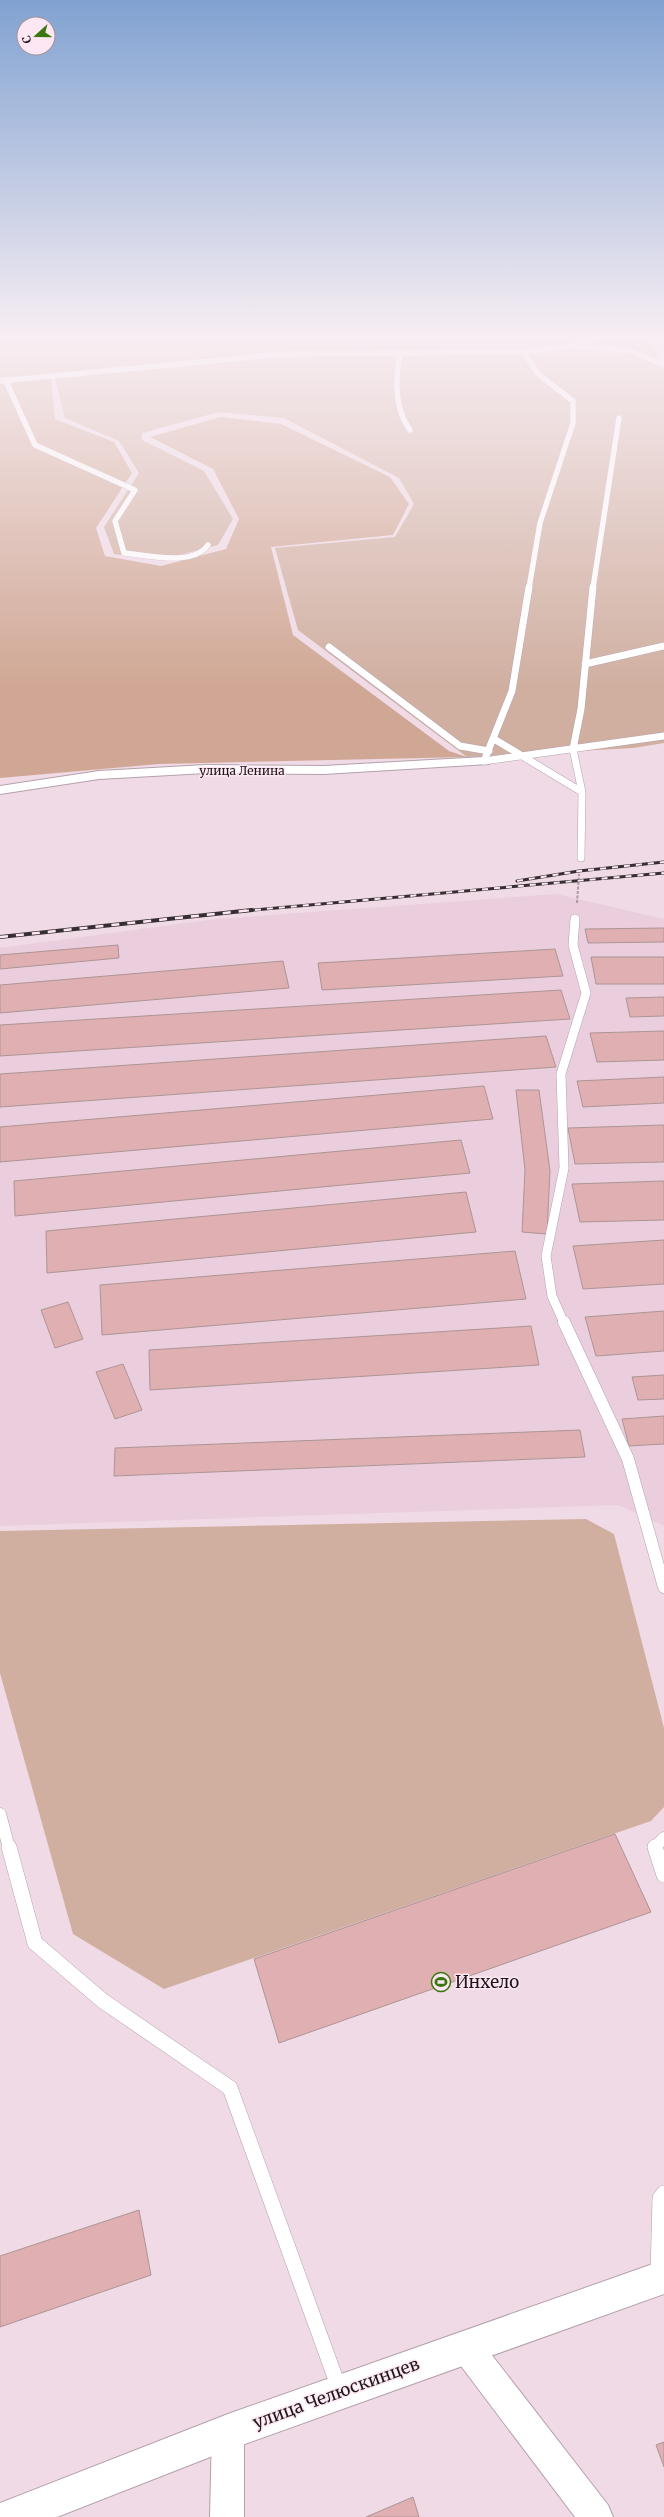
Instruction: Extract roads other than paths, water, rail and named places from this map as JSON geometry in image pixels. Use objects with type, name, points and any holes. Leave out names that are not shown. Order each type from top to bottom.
[{"type":"street","name":"улица Ленина","points":[[0,790],[99,775],[206,768],[324,770],[487,756]]},
{"type":"street","name":"улица Челюскинцев","points":[[10,2517],[228,2432],[661,2278]]},
{"type":"street","points":[[466,2347],[596,2517]]},
{"type":"street","points":[[227,2517],[228,2432]]},
{"type":"lane","points":[[52,452],[135,490],[115,521],[124,553],[180,558],[203,552],[208,545]]},
{"type":"lane","points":[[487,756],[512,691],[540,523],[563,452]]},
{"type":"lane","points":[[581,858],[582,792],[573,749],[581,709],[584,664],[614,452]]},
{"type":"lane","points":[[584,664],[664,646]]},
{"type":"lane","points":[[328,647],[460,746],[487,756],[522,757],[664,736]]},
{"type":"lane","points":[[494,739],[582,792]]},
{"type":"lane","points":[[575,919],[573,945],[586,993],[561,1074],[564,1168],[546,1256],[552,1296],[628,1459],[664,1587]]},
{"type":"lane","points":[[0,1814],[35,1943],[102,2001],[230,2088],[340,2392]]},
{"type":"lane","points":[[664,1838],[654,1848],[664,1875]]},
{"type":"lane","points":[[661,2278],[660,2198],[664,2193]]},
{"type":"railway","points":[[517,881],[579,871],[664,862]]},
{"type":"railway","points":[[243,911],[664,873]]},
{"type":"railway","points":[[0,937],[252,910]]},
{"type":"place","name":"Инхело","points":[[441,1982]]}]
